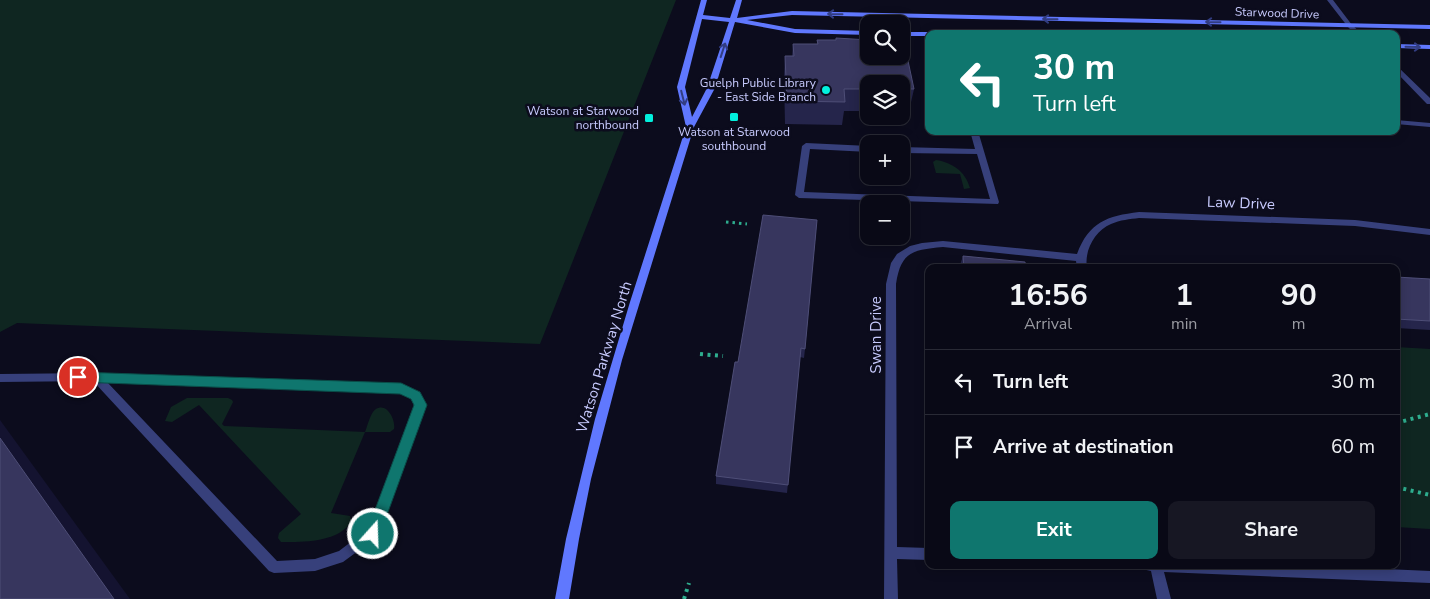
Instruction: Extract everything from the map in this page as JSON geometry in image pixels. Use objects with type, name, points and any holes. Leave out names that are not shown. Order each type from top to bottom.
[{"type":"street","name":"Watson Parkway North","points":[[690,127],[681,86],[704,0]]},
{"type":"street","name":"Watson Parkway North","points":[[562,599],[568,561],[598,426],[690,127],[711,88],[738,0]]},
{"type":"street","points":[[1330,0],[1355,30]]},
{"type":"street","name":"Starwood Drive","points":[[733,20],[792,13],[1430,27]]},
{"type":"street","name":"Starwood Drive","points":[[699,17],[733,20],[795,31],[860,33]]},
{"type":"street","points":[[910,34],[925,34]]},
{"type":"street","points":[[1400,46],[1430,47]]},
{"type":"street","points":[[1400,71],[1430,102]]},
{"type":"street","points":[[1400,122],[1430,125]]},
{"type":"street","points":[[860,148],[806,146],[799,195],[995,202],[975,135]]},
{"type":"street","points":[[910,150],[980,152]]},
{"type":"street","name":"Law Drive","points":[[1081,263],[1092,232],[1103,224],[1118,218],[1139,215],[1355,223],[1430,232]]},
{"type":"street","name":"Swan Drive","points":[[891,599],[892,267],[903,254],[922,246],[943,244],[1081,263]]},
{"type":"street","points":[[0,378],[96,377],[401,389],[415,396],[420,405],[373,534],[343,556],[315,565],[274,567],[96,377]]},
{"type":"street","points":[[891,553],[925,554]]},
{"type":"street","points":[[1157,569],[1164,599]]},
{"type":"street","points":[[1247,569],[1430,577]]},
{"type":"path","points":[[726,222],[747,224]]},
{"type":"path","points":[[700,354],[723,356]]},
{"type":"path","points":[[1400,422],[1430,414]]},
{"type":"path","points":[[1400,488],[1430,495]]},
{"type":"path","points":[[684,599],[689,583]]},
{"type":"green space","points":[[0,0],[676,0],[540,344],[17,323],[0,332]]},
{"type":"green space","points":[[936,160],[948,163],[962,172],[970,188],[964,189],[960,174],[936,173],[933,162]]},
{"type":"green space","points":[[1400,347],[1430,349],[1430,529],[1400,527]]},
{"type":"green space","points":[[187,398],[228,398],[232,400],[233,402],[222,424],[224,426],[365,432],[331,513],[350,516],[351,521],[346,528],[340,533],[323,539],[304,542],[281,542],[278,538],[279,533],[301,514],[199,405],[172,422],[165,421],[171,407]]},
{"type":"green space","points":[[384,408],[390,413],[394,421],[394,429],[390,432],[365,432],[376,409]]},
{"type":"building","points":[[836,38],[860,39],[860,65],[909,65],[914,89],[910,89],[910,75],[860,75],[860,89],[844,89],[845,102],[787,101],[785,56],[794,56],[793,44],[818,44],[817,40],[836,40]]},
{"type":"building","points":[[763,215],[817,220],[805,349],[801,348],[788,485],[716,476],[735,362],[738,362]]},
{"type":"building","points":[[963,256],[1025,262],[1025,264],[964,264]]},
{"type":"building","points":[[1400,277],[1430,279],[1430,321],[1400,319]]},
{"type":"building","points":[[0,438],[114,599],[0,599]]},
{"type":"place","name":"Guelph Public Library - East Side Branch","points":[[826,90]]},
{"type":"place","name":"Watson at Starwood southbound","points":[[734,117]]},
{"type":"place","name":"Watson at Starwood northbound","points":[[649,118]]},
{"type":"route","points":[[78,377],[401,389],[415,396],[420,405],[373,534]]}]
